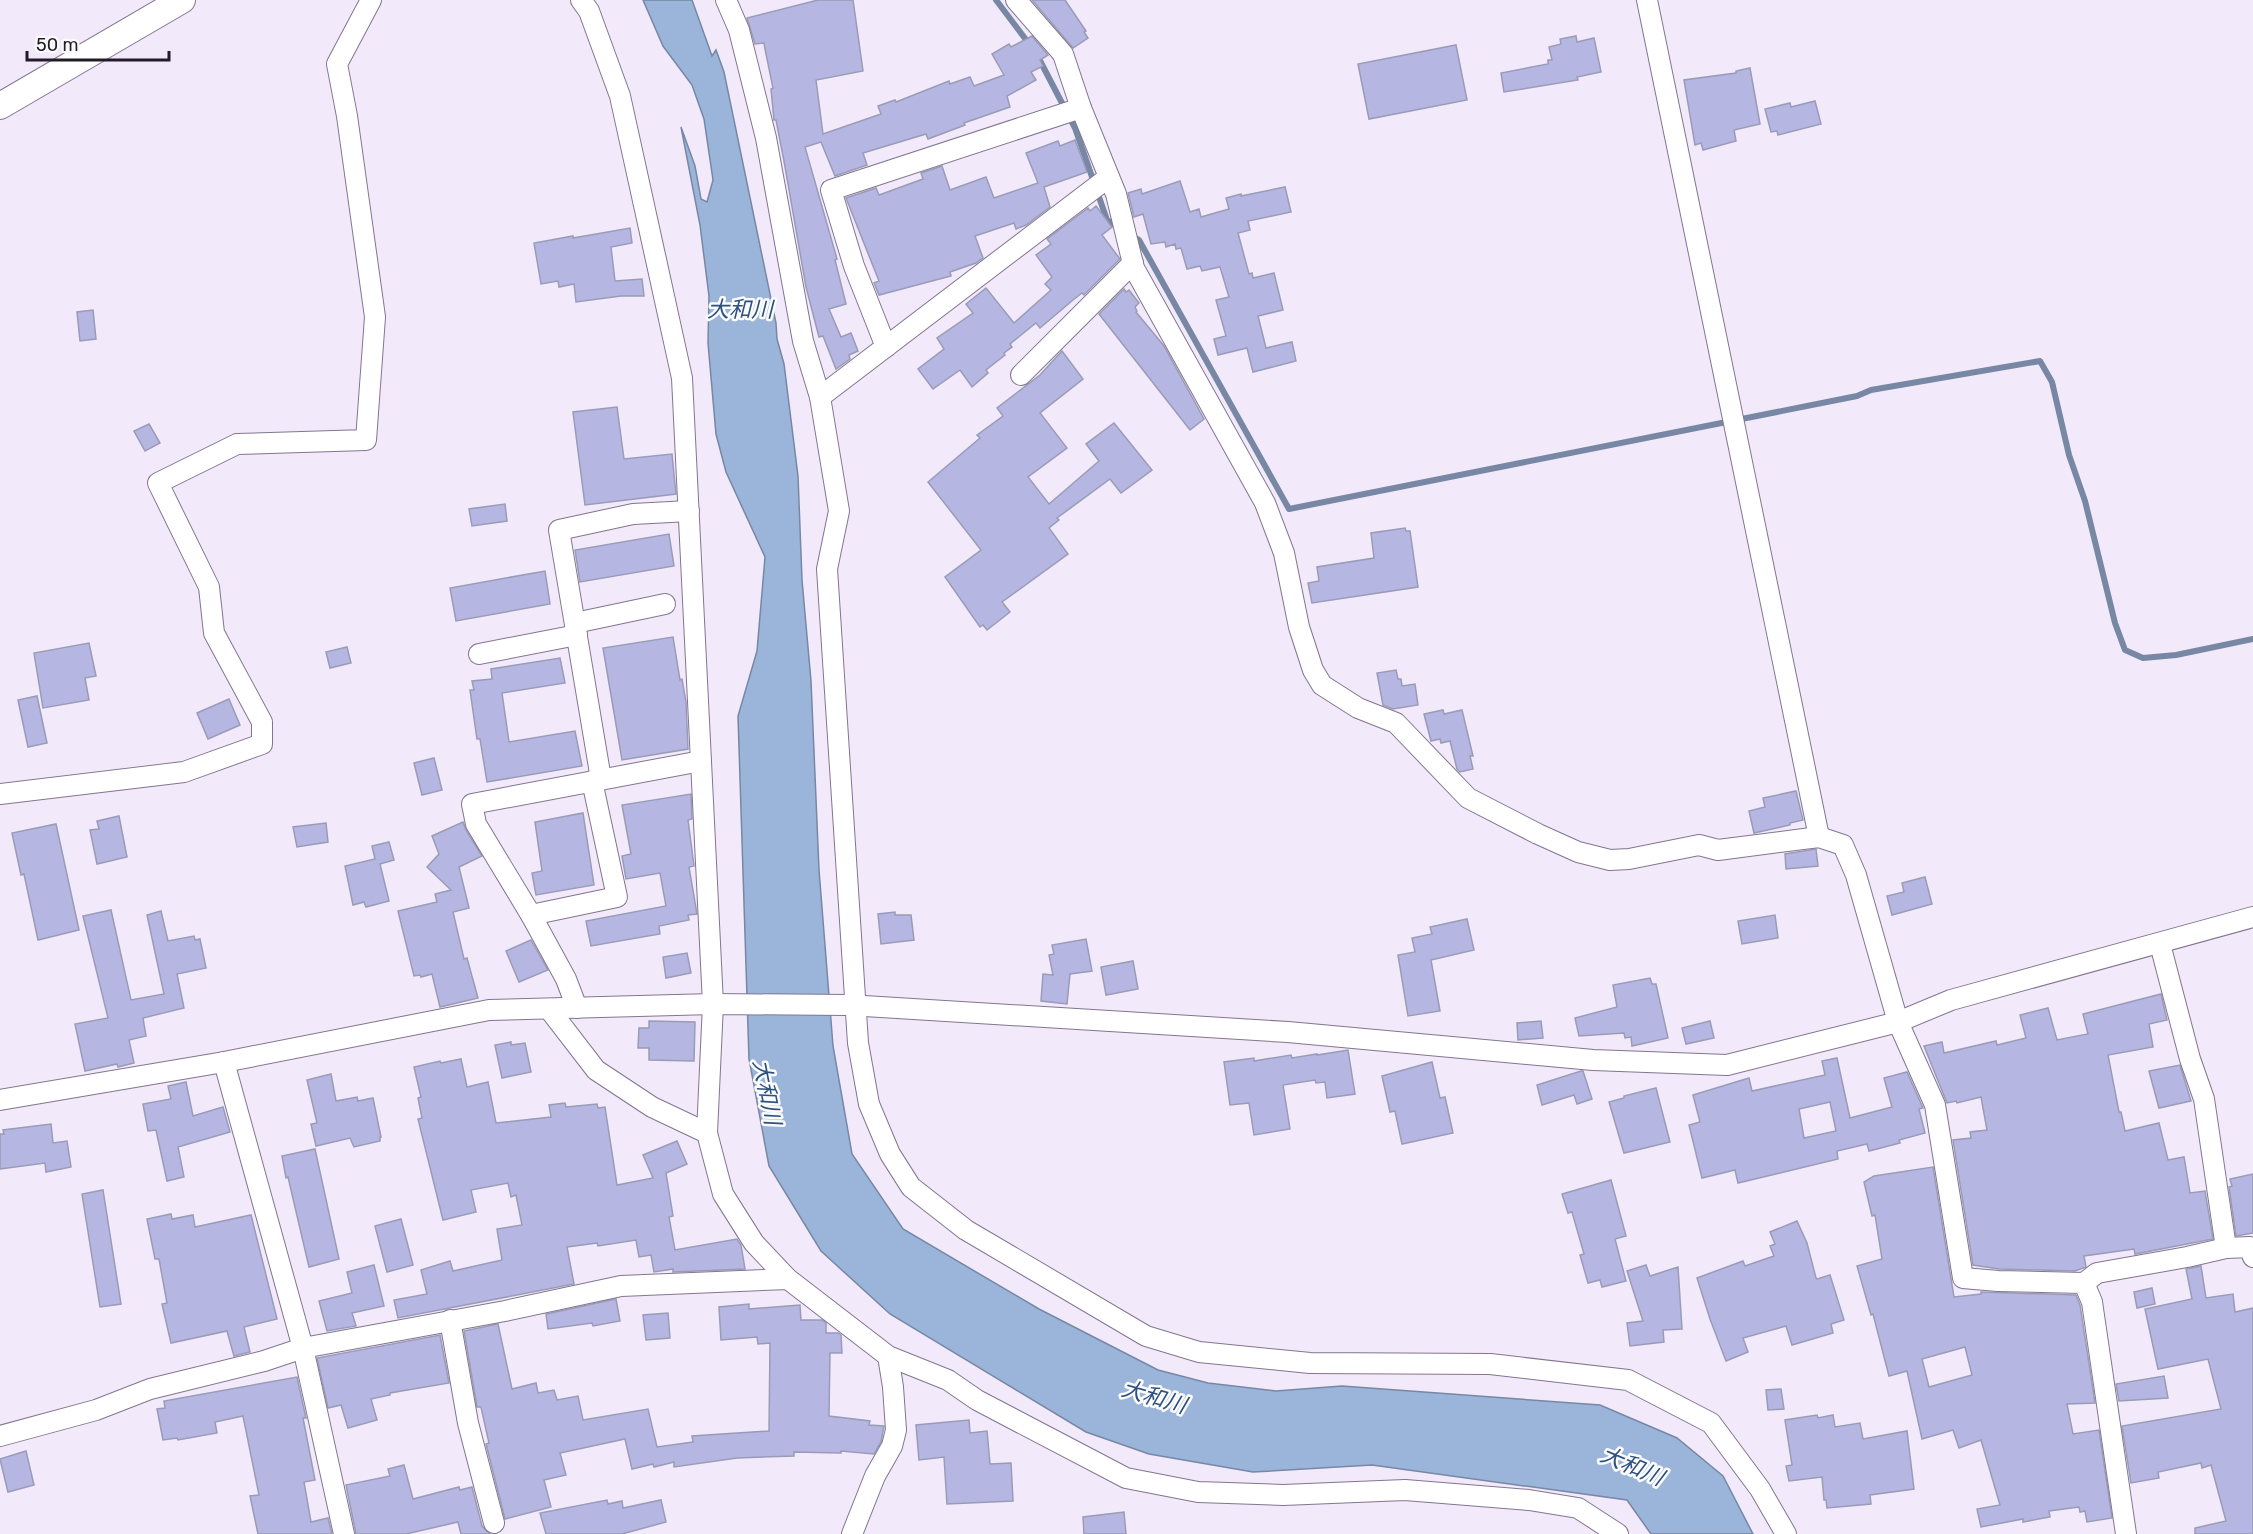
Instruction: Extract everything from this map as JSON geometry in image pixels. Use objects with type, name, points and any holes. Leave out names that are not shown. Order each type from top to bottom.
[{"type":"street","points":[[0,106],[182,0]]},
{"type":"street","points":[[0,794],[184,772],[262,744],[262,722],[214,633],[209,587],[158,483],[237,444],[366,440],[375,317],[347,116],[337,64],[371,0]]},
{"type":"street","points":[[581,0],[589,10],[620,96],[682,378],[701,760],[720,1004],[707,1133],[723,1194],[754,1243],[788,1279],[888,1356],[948,1380],[977,1400],[1126,1478],[1198,1492],[1283,1495],[1405,1490],[1529,1500],[1578,1508],[1618,1534]]},
{"type":"street","points":[[726,0],[739,30],[763,128],[803,341],[820,397],[839,511],[827,569],[852,1006],[869,1104],[890,1155],[911,1187],[966,1230],[1146,1336],[1199,1352],[1310,1362],[1490,1364],[1628,1380],[1711,1423],[1760,1488],[1786,1534]]},
{"type":"street","points":[[1016,0],[1063,54],[1081,108],[1116,194],[1133,263],[1265,503],[1284,553],[1299,627],[1313,670],[1322,685],[1358,708],[1396,723],[1468,798],[1578,852],[1610,860],[1700,845],[1718,850],[1819,837],[1843,845],[1856,874],[1898,1022],[1935,1105],[1963,1278],[2010,1282],[2084,1283],[2097,1273],[2226,1248],[2250,1247],[2253,1257]]},
{"type":"street","points":[[1647,0],[1819,837]]},
{"type":"street","points":[[886,347],[854,266],[831,190],[1081,108]]},
{"type":"street","points":[[820,397],[1109,177]]},
{"type":"street","points":[[1022,375],[1133,263]]},
{"type":"street","points":[[531,915],[616,897],[596,780],[576,629],[559,530],[633,514],[689,511]]},
{"type":"street","points":[[479,654],[664,604]]},
{"type":"street","points":[[577,1008],[566,979],[531,915],[476,824],[472,804],[701,760]]},
{"type":"street","points":[[0,1100],[225,1062],[489,1010],[720,1004],[852,1006],[1288,1032],[1593,1060],[1727,1065],[1898,1022],[1951,1000],[2253,917]]},
{"type":"street","points":[[2160,944],[2190,1059],[2204,1099],[2226,1248]]},
{"type":"street","points":[[549,1009],[596,1070],[652,1107],[707,1133]]},
{"type":"street","points":[[225,1062],[303,1348],[344,1534]]},
{"type":"street","points":[[0,1436],[96,1410],[150,1389],[264,1361],[303,1348],[505,1311],[621,1286],[788,1279]]},
{"type":"street","points":[[2084,1283],[2092,1302],[2126,1534]]},
{"type":"street","points":[[450,1320],[468,1423],[494,1523]]},
{"type":"street","points":[[852,1534],[874,1476],[892,1446],[896,1430],[888,1356]]},
{"type":"water","name":"大和川","points":[[643,0],[692,0],[712,56],[716,50],[724,72],[776,323],[777,339],[784,364],[798,476],[802,580],[811,681],[819,870],[833,1046],[852,1154],[903,1229],[1039,1309],[1158,1370],[1208,1383],[1276,1391],[1342,1386],[1600,1405],[1677,1438],[1723,1476],[1753,1534],[1651,1534],[1627,1500],[1372,1465],[1253,1472],[1149,1454],[1086,1432],[890,1314],[821,1251],[769,1166],[749,1059],[738,716],[757,651],[765,557],[726,472],[716,434],[708,343],[709,296],[700,225],[681,127],[695,166],[701,199],[707,202],[713,180],[704,119],[692,85],[663,46]]},
{"type":"building","points":[[818,0],[853,0],[863,71],[816,80],[823,134],[881,114],[878,106],[895,100],[896,102],[949,81],[950,84],[970,77],[974,86],[1004,75],[992,54],[1009,44],[1011,47],[1032,36],[1048,55],[1040,60],[1043,66],[1031,72],[1036,80],[1007,96],[1010,107],[964,123],[965,125],[928,139],[926,134],[863,153],[867,165],[835,176],[821,142],[805,147],[837,259],[835,260],[846,304],[829,309],[841,337],[851,333],[858,351],[849,355],[850,359],[836,369],[823,336],[819,337],[806,287],[784,161],[776,120],[774,120],[771,89],[773,88],[764,43],[755,44],[747,18]]},
{"type":"building","points":[[1032,0],[1065,0],[1086,31],[1084,32],[1088,38],[1073,48]]},
{"type":"building","points":[[1576,36],[1577,42],[1594,38],[1601,72],[1577,77],[1578,80],[1504,92],[1501,73],[1548,64],[1548,60],[1552,60],[1549,47],[1561,44],[1560,39]]},
{"type":"building","points":[[1456,45],[1467,100],[1369,119],[1358,64]]},
{"type":"building","points":[[1750,68],[1760,124],[1734,130],[1736,141],[1703,150],[1701,143],[1695,145],[1684,80],[1736,73],[1736,71]]},
{"type":"building","points":[[1815,101],[1821,124],[1778,135],[1777,131],[1771,132],[1765,109],[1790,103],[1791,107]]},
{"type":"building","points":[[1075,140],[1087,172],[1044,187],[1050,207],[1026,225],[1016,229],[1014,223],[975,236],[983,258],[976,263],[950,272],[951,276],[879,295],[874,283],[879,281],[846,198],[876,188],[879,195],[923,179],[921,173],[942,166],[950,190],[986,177],[994,198],[1038,183],[1026,153],[1058,141],[1060,146]]},
{"type":"building","points":[[1180,181],[1190,212],[1199,209],[1201,217],[1229,209],[1226,198],[1285,187],[1291,212],[1248,221],[1250,230],[1238,233],[1249,274],[1252,273],[1253,278],[1274,273],[1283,310],[1258,316],[1266,348],[1292,342],[1296,361],[1253,372],[1247,348],[1218,355],[1214,339],[1226,336],[1216,300],[1229,297],[1220,267],[1202,271],[1200,266],[1187,269],[1181,248],[1176,249],[1175,244],[1166,247],[1165,242],[1151,244],[1143,214],[1134,217],[1128,193],[1141,189],[1142,194]]},
{"type":"building","points":[[1096,206],[1112,227],[1102,235],[1120,259],[1084,295],[1082,293],[1040,328],[1036,323],[1010,344],[1012,347],[1004,353],[1005,355],[986,370],[988,373],[972,387],[960,370],[933,389],[918,369],[944,349],[937,338],[973,313],[966,304],[986,288],[1014,323],[1051,290],[1045,284],[1052,277],[1036,255],[1051,244],[1047,239],[1088,208],[1090,211]]},
{"type":"building","points":[[630,228],[632,243],[611,247],[615,281],[642,279],[644,296],[621,296],[576,302],[574,284],[559,287],[558,281],[541,284],[534,243]]},
{"type":"building","points":[[1124,289],[1126,292],[1129,290],[1139,303],[1135,307],[1136,312],[1164,346],[1204,419],[1190,430],[1099,314]]},
{"type":"building","points":[[93,310],[96,339],[80,341],[77,312]]},
{"type":"building","points":[[1062,351],[1083,379],[1040,413],[1067,448],[1028,477],[1049,504],[1099,461],[1086,444],[1114,423],[1152,470],[1121,493],[1110,479],[1057,518],[1059,520],[1049,528],[1068,554],[1002,602],[1010,612],[987,630],[983,625],[980,627],[945,577],[981,550],[928,482],[980,438],[977,435],[1003,416],[997,408],[1040,375]]},
{"type":"building","points":[[617,407],[624,459],[672,454],[676,494],[585,505],[573,412]]},
{"type":"building","points":[[149,424],[160,443],[145,451],[134,431]]},
{"type":"building","points":[[505,504],[507,521],[472,526],[469,509]]},
{"type":"building","points":[[1405,528],[1406,531],[1410,531],[1418,587],[1312,603],[1308,583],[1319,581],[1317,567],[1374,558],[1371,533]]},
{"type":"building","points":[[669,534],[674,566],[580,582],[575,550]]},
{"type":"building","points":[[545,571],[550,604],[456,621],[450,588]]},
{"type":"building","points":[[673,637],[686,702],[688,749],[622,760],[603,648]]},
{"type":"building","points":[[89,643],[96,676],[85,678],[89,700],[43,708],[34,653]]},
{"type":"building","points":[[347,647],[351,663],[330,668],[326,652]]},
{"type":"building","points":[[560,658],[565,683],[502,693],[509,742],[575,731],[582,766],[487,782],[480,739],[477,739],[470,690],[474,690],[472,681],[492,679],[491,669]]},
{"type":"building","points":[[1396,670],[1402,686],[1415,684],[1418,705],[1393,709],[1383,705],[1377,673]]},
{"type":"building","points":[[37,696],[47,743],[28,747],[18,700]]},
{"type":"building","points":[[229,699],[240,725],[208,739],[197,713]]},
{"type":"building","points":[[1443,710],[1444,714],[1462,710],[1473,756],[1470,756],[1473,769],[1460,772],[1457,769],[1450,741],[1441,743],[1440,739],[1431,741],[1424,714]]},
{"type":"building","points":[[434,758],[442,790],[422,795],[414,763]]},
{"type":"building","points":[[1796,791],[1803,820],[1754,833],[1749,811],[1765,807],[1763,798]]},
{"type":"building","points":[[691,794],[692,819],[688,820],[694,866],[689,867],[697,914],[688,915],[689,920],[659,926],[660,934],[591,946],[586,921],[666,906],[660,873],[626,879],[622,856],[631,854],[622,805]]},
{"type":"building","points":[[583,813],[594,885],[536,895],[532,873],[542,871],[535,822]]},
{"type":"building","points":[[119,816],[127,857],[97,864],[90,830],[99,829],[97,821]]},
{"type":"building","points":[[463,822],[482,856],[459,867],[469,908],[453,912],[464,959],[467,958],[478,998],[440,1007],[432,974],[414,976],[398,911],[437,902],[435,894],[451,890],[427,867],[439,854],[432,836]]},
{"type":"building","points":[[326,823],[328,842],[297,847],[293,827]]},
{"type":"building","points":[[56,824],[79,930],[38,940],[24,874],[21,875],[12,833]]},
{"type":"building","points":[[389,842],[394,860],[380,864],[389,901],[366,907],[364,902],[353,905],[345,866],[375,859],[372,846]]},
{"type":"building","points":[[1816,849],[1818,866],[1786,869],[1785,854]]},
{"type":"building","points":[[1925,877],[1932,904],[1892,915],[1887,896],[1904,892],[1902,883]]},
{"type":"building","points":[[111,910],[131,1000],[164,994],[147,915],[161,911],[168,941],[194,936],[195,940],[200,939],[206,968],[177,974],[184,1008],[143,1018],[146,1036],[129,1040],[134,1063],[85,1071],[75,1024],[108,1018],[83,916]]},
{"type":"building","points":[[895,912],[895,915],[911,915],[914,940],[881,944],[878,914]]},
{"type":"building","points":[[1775,915],[1778,938],[1742,944],[1738,921]]},
{"type":"building","points":[[1467,919],[1474,950],[1431,960],[1440,1011],[1408,1016],[1398,955],[1415,952],[1412,938],[1432,934],[1430,927]]},
{"type":"building","points":[[1086,939],[1092,971],[1070,974],[1067,1004],[1041,1001],[1043,974],[1053,975],[1049,955],[1054,954],[1052,945]]},
{"type":"building","points":[[531,940],[548,970],[519,982],[506,951]]},
{"type":"building","points":[[687,953],[691,973],[666,978],[663,957]]},
{"type":"building","points":[[1133,961],[1138,989],[1106,995],[1101,967]]},
{"type":"building","points":[[1650,978],[1652,984],[1656,984],[1668,1038],[1632,1046],[1631,1037],[1625,1038],[1624,1033],[1579,1036],[1575,1018],[1617,1007],[1613,985]]},
{"type":"building","points":[[2161,994],[2167,1020],[2149,1024],[2153,1047],[2108,1055],[2119,1112],[2121,1112],[2125,1131],[2159,1123],[2168,1160],[2184,1157],[2190,1193],[2205,1191],[2213,1239],[2135,1254],[2134,1249],[2084,1256],[2086,1267],[2075,1271],[1999,1269],[1973,1265],[1953,1140],[1971,1138],[1970,1132],[1987,1130],[1981,1097],[1947,1103],[1924,1046],[1942,1042],[1944,1053],[1996,1041],[1997,1045],[2026,1038],[2020,1015],[2048,1008],[2057,1040],[2088,1034],[2083,1014]]},
{"type":"building","points":[[649,1021],[695,1022],[694,1061],[649,1060],[649,1048],[638,1048],[639,1028],[649,1028]]},
{"type":"building","points":[[1541,1021],[1543,1038],[1518,1040],[1517,1023]]},
{"type":"building","points":[[1710,1021],[1714,1038],[1686,1044],[1682,1028]]},
{"type":"building","points":[[511,1042],[511,1045],[525,1043],[531,1072],[502,1078],[495,1045]]},
{"type":"building","points":[[1348,1050],[1355,1094],[1327,1098],[1325,1082],[1316,1083],[1315,1080],[1283,1085],[1290,1129],[1254,1135],[1249,1103],[1230,1105],[1224,1062],[1254,1058],[1254,1061],[1291,1055],[1292,1058]]},
{"type":"building","points":[[1837,1058],[1850,1118],[1892,1107],[1884,1078],[1907,1072],[1923,1108],[1919,1109],[1925,1133],[1899,1140],[1900,1143],[1869,1151],[1867,1144],[1837,1151],[1838,1159],[1738,1183],[1735,1170],[1702,1178],[1689,1125],[1700,1122],[1693,1095],[1749,1078],[1752,1091],[1825,1075],[1822,1061]],"holes":[[[1830,1102],[1836,1131],[1804,1138],[1799,1109]]]},
{"type":"building","points":[[461,1059],[467,1087],[488,1082],[496,1123],[551,1117],[549,1105],[565,1103],[566,1107],[597,1104],[598,1108],[605,1107],[617,1185],[653,1178],[643,1155],[677,1141],[687,1164],[666,1173],[673,1216],[669,1217],[675,1250],[737,1239],[741,1245],[745,1269],[673,1272],[673,1269],[654,1272],[651,1255],[639,1257],[636,1240],[598,1246],[597,1243],[567,1247],[574,1284],[398,1318],[394,1300],[427,1294],[421,1270],[450,1261],[453,1271],[502,1260],[497,1229],[522,1225],[516,1195],[511,1197],[508,1183],[471,1190],[476,1212],[443,1220],[418,1119],[422,1118],[418,1098],[421,1097],[414,1067]]},
{"type":"building","points":[[1432,1062],[1440,1098],[1445,1097],[1453,1133],[1402,1144],[1395,1111],[1390,1112],[1382,1076]]},
{"type":"building","points":[[2180,1065],[2191,1101],[2159,1108],[2149,1071]]},
{"type":"building","points":[[1583,1071],[1592,1099],[1577,1104],[1574,1095],[1542,1105],[1537,1085]]},
{"type":"building","points":[[331,1074],[336,1101],[357,1097],[358,1101],[373,1098],[380,1141],[354,1147],[350,1138],[316,1146],[311,1124],[317,1123],[307,1080]]},
{"type":"building","points":[[186,1082],[193,1116],[223,1107],[230,1132],[178,1147],[184,1177],[167,1181],[156,1130],[148,1131],[143,1104],[171,1099],[168,1086]]},
{"type":"building","points":[[1656,1088],[1670,1142],[1624,1153],[1609,1102]]},
{"type":"building","points":[[51,1124],[53,1143],[67,1141],[71,1167],[46,1172],[45,1163],[0,1169],[0,1134],[4,1134],[3,1130]]},
{"type":"building","points":[[315,1149],[339,1259],[309,1267],[282,1156]]},
{"type":"building","points":[[1933,1167],[1954,1297],[1981,1294],[1981,1292],[2076,1295],[2080,1305],[2095,1403],[2067,1404],[2073,1434],[2099,1430],[2112,1518],[2087,1522],[2085,1511],[2080,1512],[2079,1507],[2049,1511],[2050,1517],[2023,1522],[2023,1519],[1981,1527],[1977,1509],[2000,1505],[1981,1440],[1959,1448],[1953,1430],[1922,1439],[1907,1371],[1889,1376],[1873,1314],[1871,1315],[1857,1266],[1882,1259],[1875,1215],[1872,1216],[1864,1182],[1874,1176]],"holes":[[[1965,1347],[1972,1375],[1929,1387],[1922,1359]]]},
{"type":"building","points":[[2253,1174],[2253,1233],[2236,1236],[2229,1187],[2232,1186],[2230,1179]]},
{"type":"building","points":[[1611,1180],[1626,1236],[1615,1239],[1626,1281],[1602,1287],[1600,1280],[1588,1283],[1580,1255],[1584,1254],[1572,1212],[1568,1213],[1562,1194]]},
{"type":"building","points":[[103,1190],[121,1304],[100,1307],[82,1194]]},
{"type":"building","points":[[171,1214],[172,1219],[193,1215],[195,1227],[251,1215],[277,1319],[244,1327],[250,1352],[234,1356],[227,1331],[171,1343],[162,1304],[167,1303],[159,1259],[155,1259],[147,1219]]},
{"type":"building","points":[[401,1219],[413,1265],[387,1272],[375,1226]]},
{"type":"building","points":[[1797,1221],[1807,1243],[1816,1278],[1830,1275],[1844,1320],[1831,1324],[1833,1333],[1792,1345],[1786,1326],[1743,1338],[1748,1352],[1726,1361],[1697,1278],[1743,1261],[1745,1266],[1774,1256],[1770,1246],[1775,1244],[1770,1232]]},
{"type":"building","points":[[374,1265],[384,1306],[352,1313],[356,1326],[327,1331],[319,1301],[352,1293],[347,1272]]},
{"type":"building","points":[[1646,1265],[1650,1276],[1678,1267],[1682,1329],[1663,1330],[1664,1342],[1630,1346],[1627,1323],[1643,1321],[1627,1271]]},
{"type":"building","points":[[2201,1266],[2206,1298],[2233,1294],[2235,1312],[2253,1308],[2253,1534],[2195,1534],[2195,1528],[2226,1521],[2211,1465],[2202,1468],[2201,1463],[2158,1472],[2159,1478],[2131,1483],[2122,1426],[2221,1409],[2208,1359],[2158,1369],[2145,1309],[2192,1299],[2186,1269]]},
{"type":"building","points":[[2152,1288],[2155,1304],[2137,1308],[2134,1292]]},
{"type":"building","points":[[616,1299],[620,1321],[593,1326],[592,1323],[548,1329],[546,1314]]},
{"type":"building","points":[[749,1304],[749,1309],[800,1305],[801,1320],[822,1320],[826,1323],[826,1333],[841,1335],[842,1353],[830,1353],[829,1416],[870,1421],[869,1425],[884,1426],[881,1442],[874,1454],[841,1451],[841,1453],[794,1452],[794,1456],[737,1458],[674,1467],[674,1462],[632,1469],[625,1439],[560,1453],[566,1475],[544,1480],[551,1507],[505,1519],[486,1444],[489,1443],[481,1407],[477,1407],[464,1331],[498,1324],[512,1389],[536,1383],[538,1393],[554,1390],[557,1400],[578,1396],[583,1420],[648,1409],[657,1447],[693,1442],[692,1436],[769,1431],[770,1343],[758,1344],[757,1337],[721,1340],[719,1307]]},
{"type":"building","points":[[668,1313],[670,1338],[646,1340],[643,1315]]},
{"type":"building","points":[[440,1335],[449,1383],[390,1393],[390,1395],[371,1399],[377,1420],[348,1428],[341,1405],[328,1408],[317,1358]]},
{"type":"building","points":[[2164,1376],[2168,1398],[2119,1401],[2116,1384]]},
{"type":"building","points":[[297,1377],[306,1418],[303,1418],[315,1480],[304,1482],[311,1522],[328,1518],[332,1534],[258,1534],[250,1496],[259,1495],[243,1416],[215,1422],[217,1433],[178,1440],[177,1438],[163,1440],[157,1409],[165,1408],[164,1401]]},
{"type":"building","points":[[1781,1389],[1784,1409],[1768,1410],[1766,1390]]},
{"type":"building","points":[[1817,1415],[1818,1418],[1833,1415],[1835,1427],[1860,1423],[1863,1439],[1907,1431],[1914,1489],[1870,1495],[1871,1504],[1827,1508],[1822,1477],[1789,1481],[1786,1466],[1792,1465],[1785,1420]]},
{"type":"building","points":[[969,1420],[970,1433],[987,1431],[990,1464],[1011,1463],[1013,1501],[947,1504],[944,1457],[919,1460],[916,1425]]},
{"type":"building","points":[[26,1451],[34,1485],[8,1492],[0,1459]]},
{"type":"building","points":[[404,1465],[413,1499],[459,1487],[460,1490],[472,1487],[482,1526],[490,1534],[461,1534],[458,1522],[406,1534],[356,1534],[346,1485],[390,1476],[388,1469]]},
{"type":"building","points":[[607,1500],[608,1504],[622,1501],[623,1508],[661,1500],[666,1522],[622,1534],[546,1534],[540,1513]]},
{"type":"building","points":[[1124,1512],[1126,1534],[1084,1534],[1083,1517]]},
{"type":"waterway","points":[[996,0],[1030,45]]},
{"type":"waterway","points":[[1036,53],[1075,128],[1107,220],[1120,228]]},
{"type":"waterway","points":[[1131,235],[1139,240],[1289,509],[1857,396],[1871,390],[2040,361],[2052,382],[2069,455],[2085,501],[2115,623],[2125,650],[2143,658],[2176,655],[2253,639]]}]
